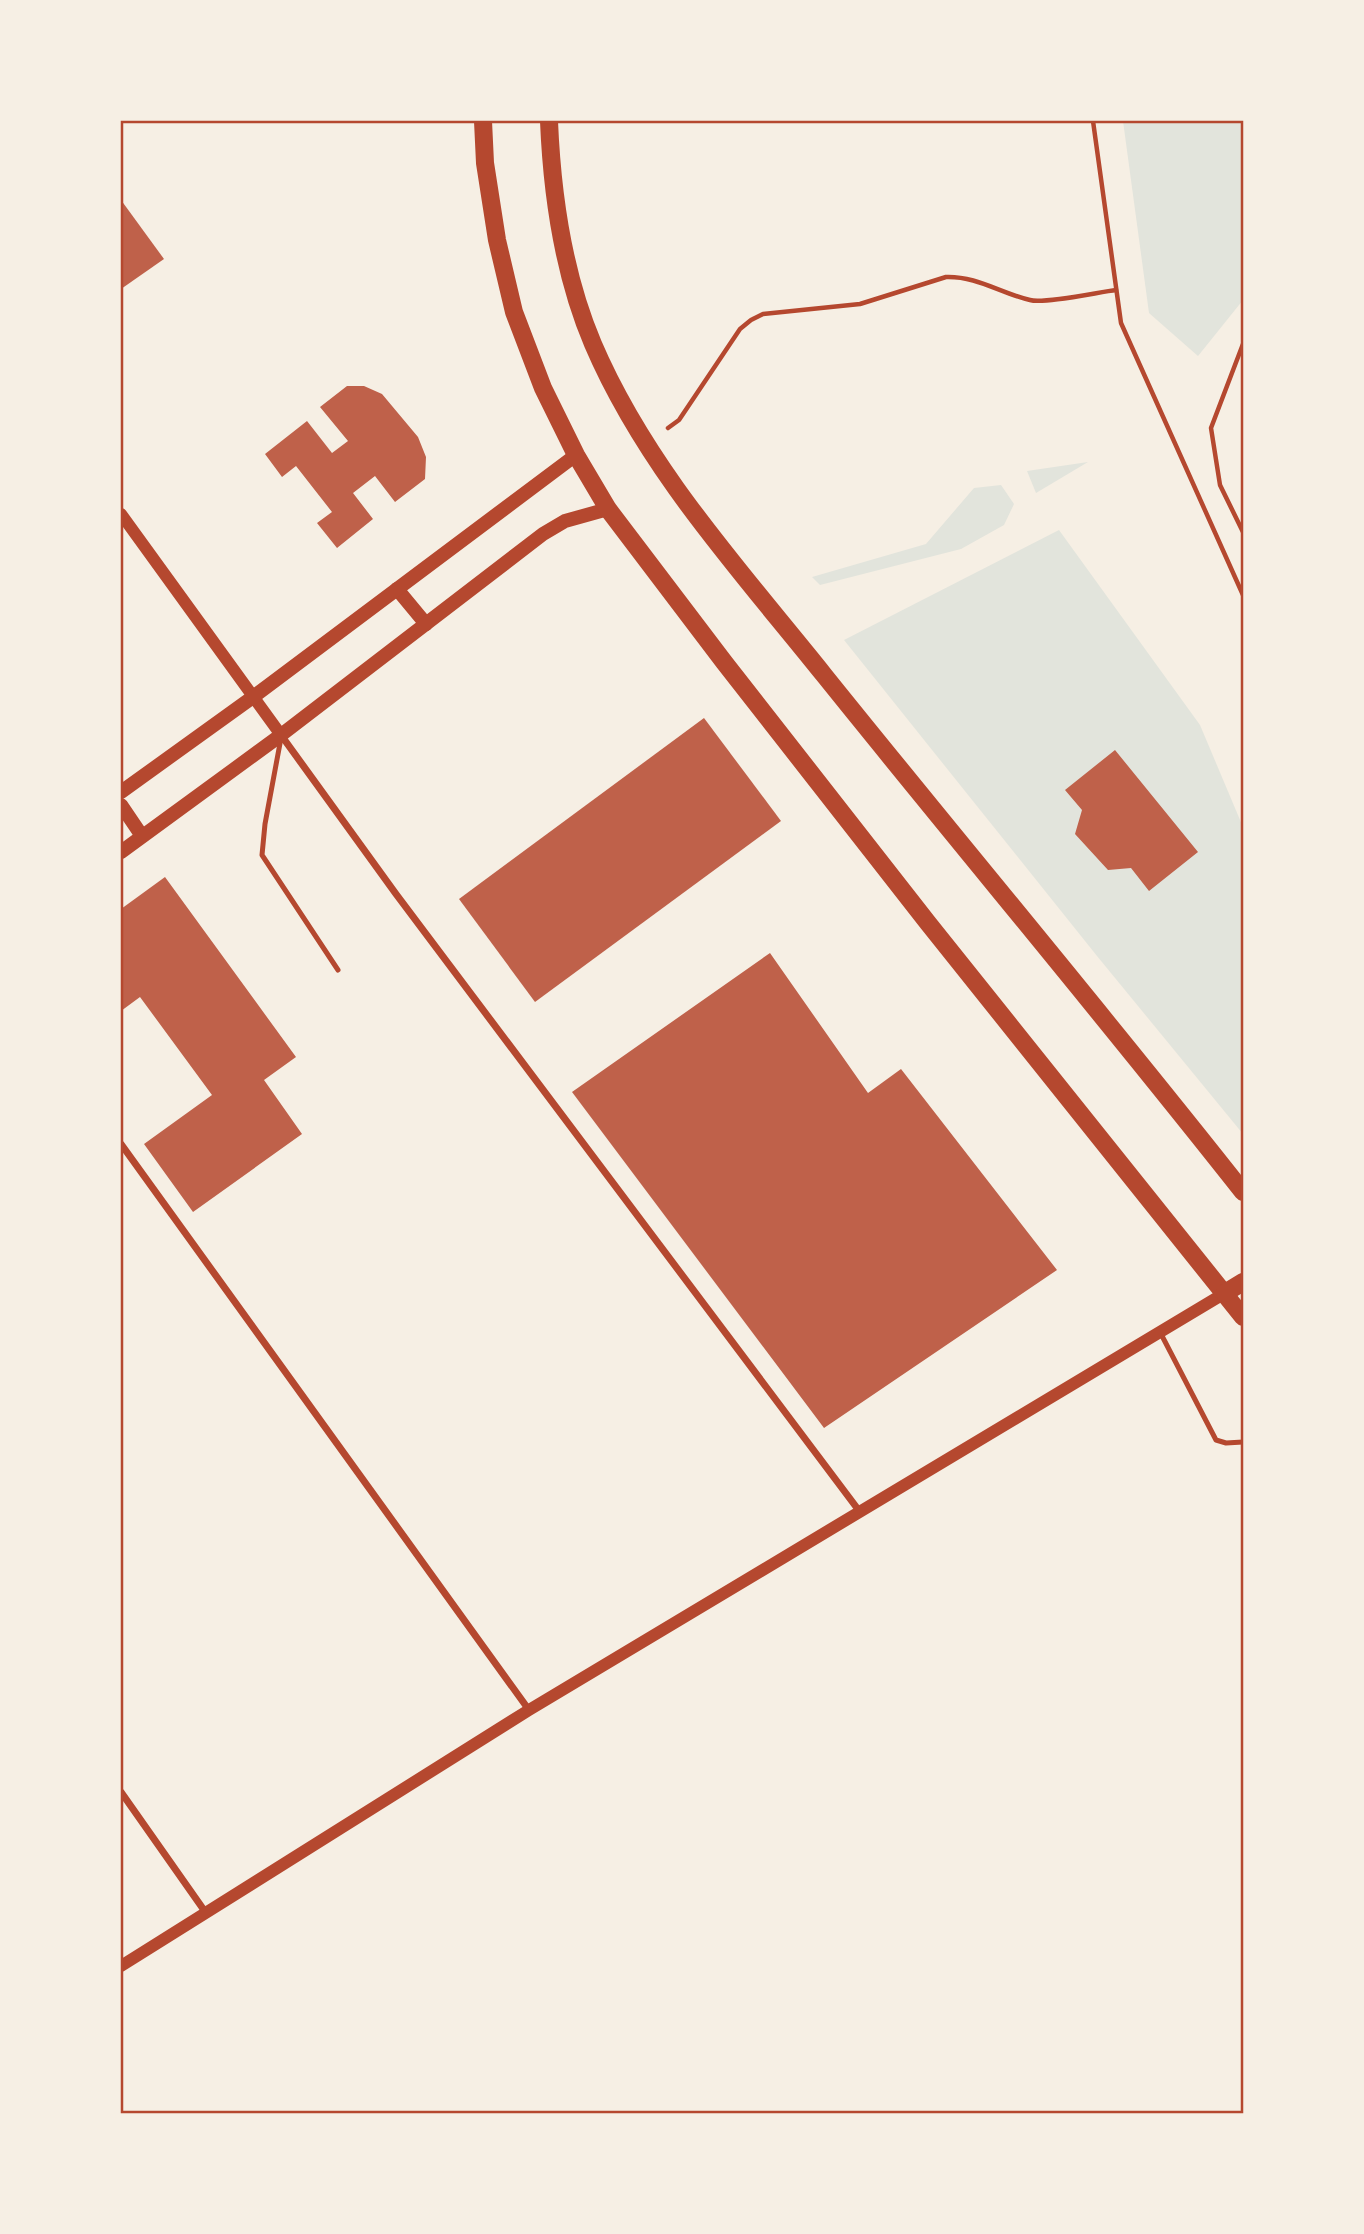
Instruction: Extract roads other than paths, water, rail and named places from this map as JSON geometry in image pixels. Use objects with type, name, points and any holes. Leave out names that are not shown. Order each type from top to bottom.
[{"type":"main road","points":[[483,121],[485,163],[497,240],[514,312],[542,388],[576,455],[608,509],[715,651],[928,923],[1243,1317]]},
{"type":"main road","points":[[549,121],[551,173],[566,262],[592,342],[626,413],[668,479],[1243,1192]]},
{"type":"main road","points":[[121,792],[576,455]]},
{"type":"main road","points":[[121,852],[281,735],[542,534],[565,521],[608,509]]},
{"type":"main road","points":[[397,589],[426,624]]},
{"type":"main road","points":[[121,805],[142,836]]},
{"type":"main road","points":[[1224,1293],[1243,1282]]},
{"type":"street","points":[[121,514],[404,905],[860,1512]]},
{"type":"street","points":[[121,1144],[530,1710]]},
{"type":"street","points":[[121,1966],[530,1710],[1224,1293]]},
{"type":"street","points":[[121,1792],[206,1914]]},
{"type":"lane","points":[[281,735],[262,855],[338,970]]},
{"type":"lane","points":[[1160,1332],[1216,1440],[1226,1443],[1243,1442]]}]
